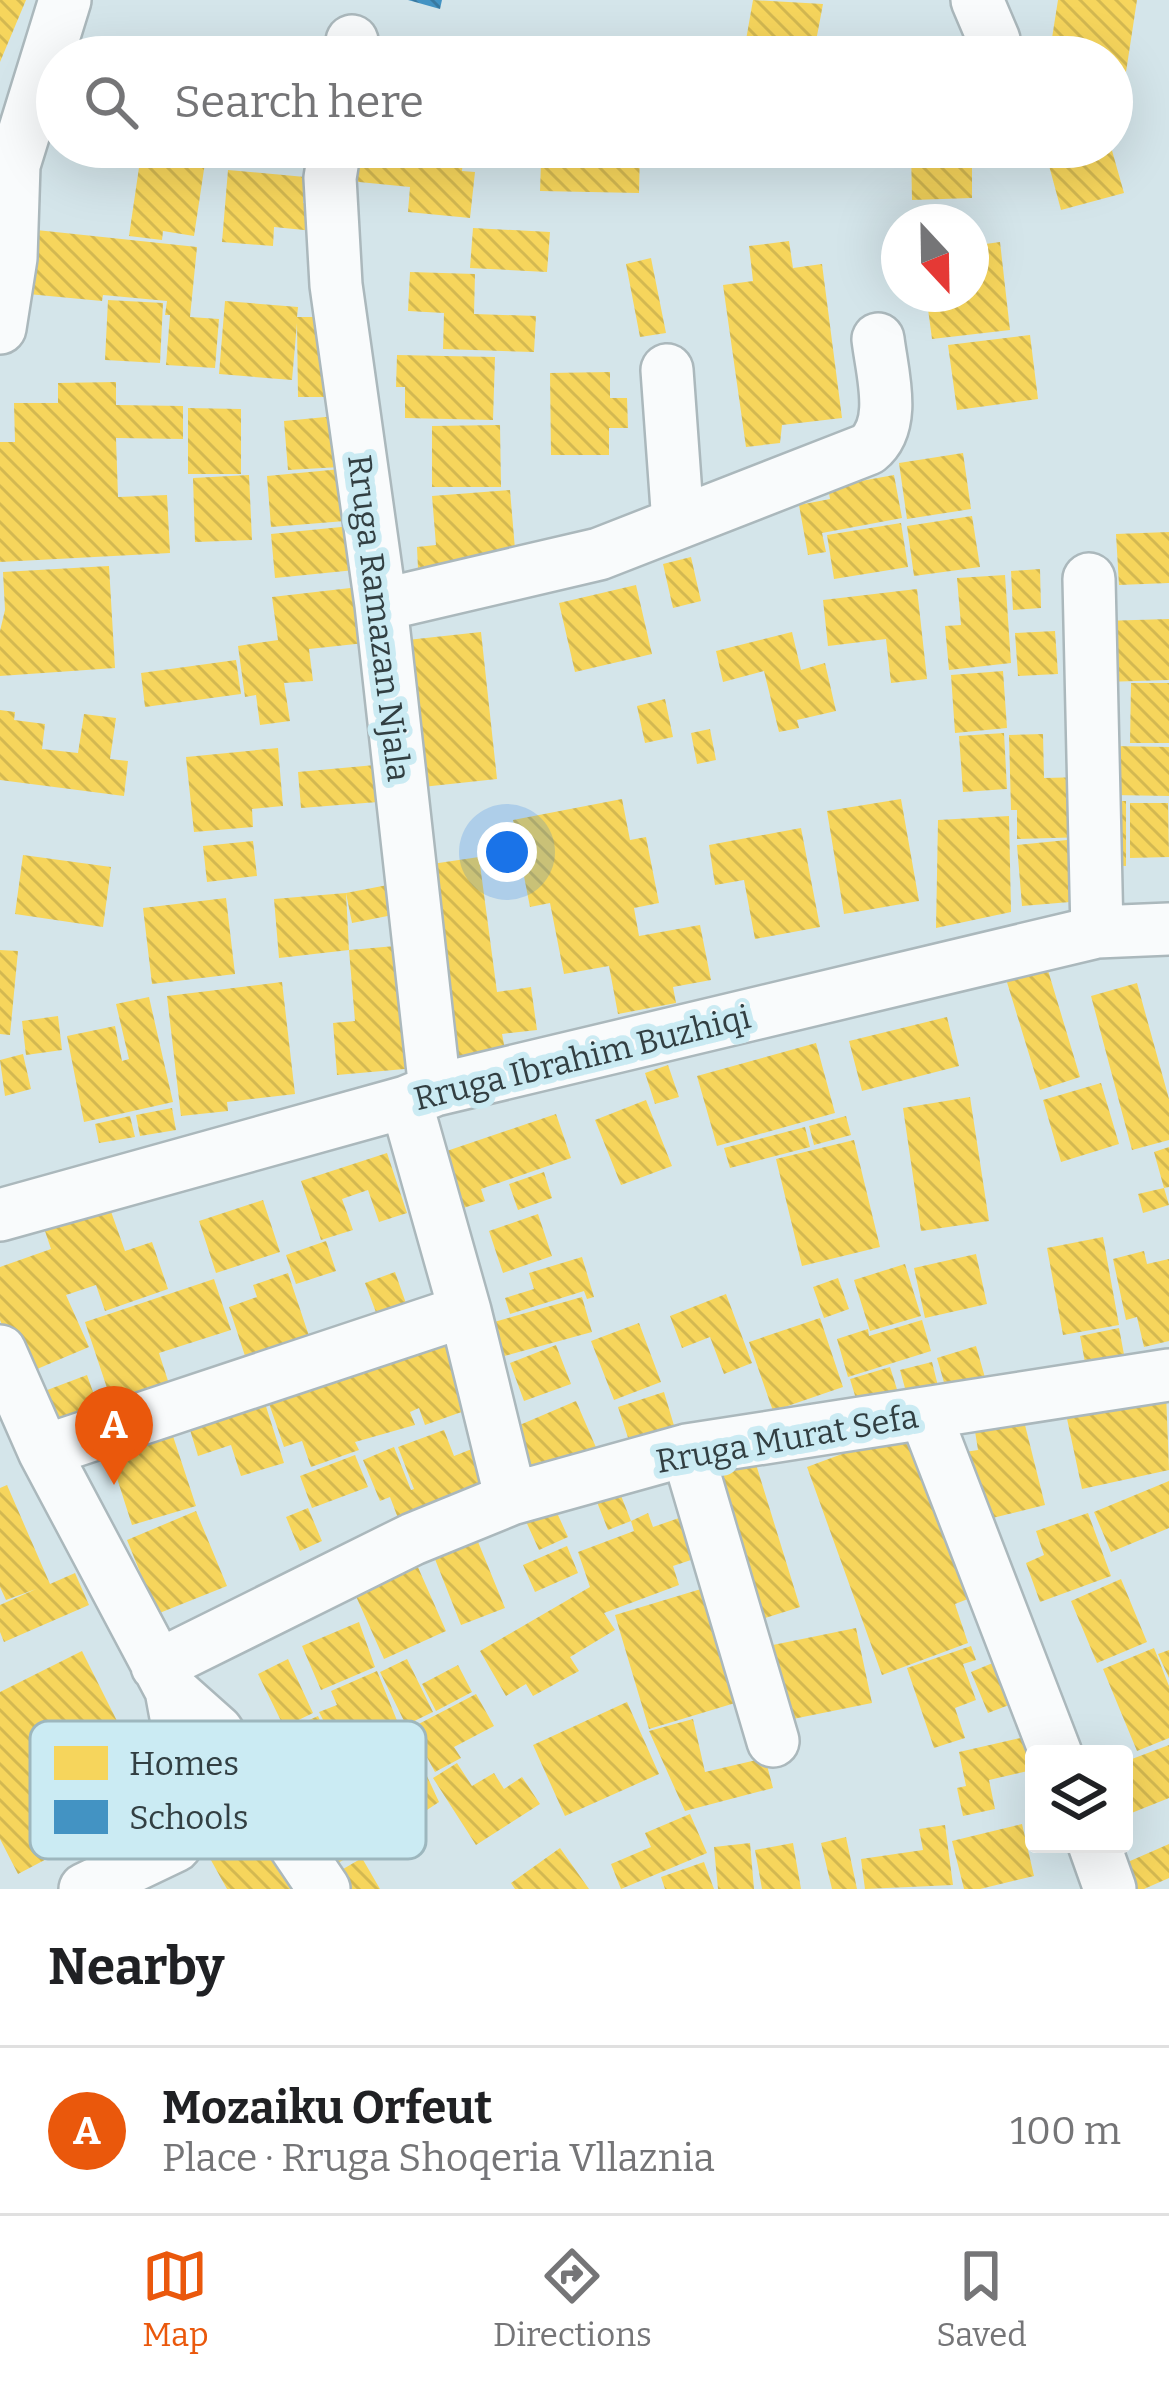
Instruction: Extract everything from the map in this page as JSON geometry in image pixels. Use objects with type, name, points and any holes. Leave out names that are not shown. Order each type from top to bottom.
[{"type":"street","points":[[53,36],[64,0]]},
{"type":"street","points":[[0,328],[14,165],[36,92]]},
{"type":"street","name":"Rruga Ramazan Njala","points":[[332,168],[336,285],[381,605],[420,1096],[511,1499]]},
{"type":"street","points":[[381,605],[599,554],[868,449],[886,424],[878,339]]},
{"type":"street","points":[[667,370],[678,523]]},
{"type":"street","points":[[1089,580],[1097,932]]},
{"type":"street","name":"Rruga Ibrahim Buzhiqi","points":[[0,1215],[420,1096],[1097,932],[1169,929]]},
{"type":"street","points":[[44,1451],[465,1311]]},
{"type":"street","points":[[0,1351],[44,1451],[164,1678],[173,1721]]},
{"type":"street","name":"Rruga Murat Sefa","points":[[164,1678],[413,1539],[511,1499],[687,1450],[1169,1375]]},
{"type":"street","points":[[925,1414],[1053,1745]]},
{"type":"street","points":[[687,1450],[773,1741]]},
{"type":"street","points":[[164,1678],[207,1721]]},
{"type":"street","points":[[1097,1853],[1110,1889]]},
{"type":"street","points":[[94,1888],[150,1859]]},
{"type":"street","points":[[304,1859],[324,1889]]},
{"type":"building: Homes","points":[[0,0],[26,0],[0,62]]},
{"type":"building: Homes","points":[[753,0],[823,4],[817,36],[747,36]]},
{"type":"building: Homes","points":[[1058,0],[1137,0],[1132,36],[1052,36]]},
{"type":"building: Homes","points":[[139,168],[204,168],[194,236],[163,231],[162,240],[129,236]]},
{"type":"building: Homes","points":[[350,168],[462,168],[475,172],[470,218],[408,212],[410,187],[349,181]]},
{"type":"building: Homes","points":[[541,168],[640,168],[639,193],[540,191]]},
{"type":"building: Homes","points":[[911,168],[972,168],[972,198],[912,200]]},
{"type":"building: Homes","points":[[1050,168],[1117,168],[1124,193],[1061,210]]},
{"type":"building: Homes","points":[[228,170],[305,177],[303,203],[317,205],[314,231],[274,227],[273,246],[222,242]]},
{"type":"building: Homes","points":[[473,228],[550,232],[547,272],[470,268]]},
{"type":"building: Homes","points":[[27,229],[197,247],[190,317],[219,319],[215,368],[166,365],[167,301],[28,294]]},
{"type":"building: Homes","points":[[789,241],[793,268],[822,264],[842,418],[782,425],[780,443],[746,447],[723,285],[753,281],[749,246]]},
{"type":"building: Homes","points":[[1000,242],[1010,330],[932,339],[928,312],[989,312],[989,244]]},
{"type":"building: Homes","points":[[651,258],[666,333],[640,337],[626,264]]},
{"type":"building: Homes","points":[[410,272],[475,274],[474,314],[536,316],[534,352],[443,349],[444,313],[408,311]]},
{"type":"building: Homes","points":[[108,300],[163,303],[160,363],[105,360]]},
{"type":"building: Homes","points":[[225,301],[298,307],[297,317],[331,317],[333,397],[298,397],[297,323],[292,380],[219,374]]},
{"type":"building: Homes","points":[[1030,335],[1038,399],[957,410],[948,345]]},
{"type":"building: Homes","points":[[397,355],[495,357],[493,420],[405,418],[405,387],[396,387]]},
{"type":"building: Homes","points":[[610,372],[610,398],[627,398],[628,428],[609,428],[609,455],[551,455],[550,373]]},
{"type":"building: Homes","points":[[116,382],[116,405],[183,406],[183,439],[116,438],[118,497],[167,495],[170,553],[0,562],[0,442],[15,442],[14,403],[58,403],[58,383]]},
{"type":"building: Homes","points":[[188,408],[241,409],[241,474],[188,474]]},
{"type":"building: Homes","points":[[336,416],[340,467],[288,470],[284,421]]},
{"type":"building: Homes","points":[[500,425],[501,487],[432,487],[432,426]]},
{"type":"building: Homes","points":[[963,453],[971,509],[907,519],[899,463]]},
{"type":"building: Homes","points":[[341,469],[345,521],[271,527],[267,476]]},
{"type":"building: Homes","points":[[249,475],[252,540],[195,542],[193,478]]},
{"type":"building: Homes","points":[[894,475],[902,518],[822,533],[826,552],[808,555],[799,505],[830,499],[828,487]]},
{"type":"building: Homes","points":[[510,490],[516,561],[418,569],[417,547],[436,545],[432,496]]},
{"type":"building: Homes","points":[[972,516],[980,567],[914,576],[907,526]]},
{"type":"building: Homes","points":[[901,523],[908,567],[834,579],[827,535]]},
{"type":"building: Homes","points":[[351,526],[355,570],[275,578],[271,534]]},
{"type":"building: Homes","points":[[1169,532],[1169,583],[1119,585],[1116,534]]},
{"type":"building: Homes","points":[[691,557],[701,601],[673,608],[663,564]]},
{"type":"building: Homes","points":[[109,566],[115,668],[0,676],[3,572]]},
{"type":"building: Homes","points":[[1040,569],[1041,608],[1013,610],[1011,571]]},
{"type":"building: Homes","points":[[1005,575],[1011,663],[949,670],[945,626],[961,625],[957,578]]},
{"type":"building: Homes","points":[[636,585],[652,654],[575,672],[559,603]]},
{"type":"building: Homes","points":[[359,587],[365,643],[309,649],[313,681],[284,683],[290,721],[260,725],[256,695],[245,697],[238,646],[278,640],[272,597]]},
{"type":"building: Homes","points":[[917,589],[927,679],[891,683],[886,639],[828,646],[823,600]]},
{"type":"building: Homes","points":[[1169,619],[1169,680],[1104,682],[1102,621]]},
{"type":"building: Homes","points":[[1055,631],[1058,674],[1018,676],[1015,633]]},
{"type":"building: Homes","points":[[481,632],[497,779],[413,788],[398,641]]},
{"type":"building: Homes","points":[[792,632],[801,670],[825,663],[836,711],[797,720],[799,728],[779,732],[764,671],[723,682],[716,651]]},
{"type":"building: Homes","points":[[236,660],[241,694],[145,707],[141,673]]},
{"type":"building: Homes","points":[[1003,671],[1007,728],[955,733],[951,675]]},
{"type":"building: Homes","points":[[1131,683],[1169,683],[1169,743],[1130,743]]},
{"type":"building: Homes","points":[[665,699],[673,737],[645,743],[637,706]]},
{"type":"building: Homes","points":[[0,710],[15,712],[14,720],[45,724],[42,749],[78,753],[84,714],[116,718],[110,759],[128,761],[124,796],[0,780]]},
{"type":"building: Homes","points":[[710,729],[716,760],[697,764],[691,733]]},
{"type":"building: Homes","points":[[1004,733],[1007,789],[963,792],[959,736]]},
{"type":"building: Homes","points":[[1043,734],[1044,778],[1086,777],[1088,837],[1017,839],[1017,810],[1011,810],[1009,735]]},
{"type":"building: Homes","points":[[1112,746],[1169,747],[1169,796],[1112,795]]},
{"type":"building: Homes","points":[[278,748],[283,806],[252,809],[253,827],[194,832],[186,757]]},
{"type":"building: Homes","points":[[375,765],[378,802],[301,808],[298,772]]},
{"type":"building: Homes","points":[[622,799],[630,840],[646,837],[659,903],[634,908],[639,936],[700,925],[711,980],[673,987],[676,1003],[618,1014],[609,966],[564,974],[550,903],[530,907],[513,820]]},
{"type":"building: Homes","points":[[901,799],[919,901],[844,914],[827,811]]},
{"type":"building: Homes","points":[[1104,801],[1126,801],[1126,866],[1104,865]]},
{"type":"building: Homes","points":[[1130,803],[1168,803],[1169,857],[1130,858]]},
{"type":"building: Homes","points":[[1009,816],[1011,912],[936,928],[938,820]]},
{"type":"building: Homes","points":[[801,828],[820,927],[755,939],[744,880],[715,885],[709,845]]},
{"type":"building: Homes","points":[[1077,839],[1082,901],[1022,906],[1017,845]]},
{"type":"building: Homes","points":[[253,841],[257,876],[207,882],[203,846]]},
{"type":"building: Homes","points":[[23,855],[111,867],[103,927],[15,914]]},
{"type":"building: Homes","points":[[479,857],[497,992],[531,987],[537,1030],[502,1034],[505,1050],[450,1058],[425,865]]},
{"type":"building: Homes","points":[[398,883],[403,913],[352,923],[346,893]]},
{"type":"building: Homes","points":[[346,893],[349,950],[279,958],[274,899]]},
{"type":"building: Homes","points":[[226,898],[235,974],[152,984],[143,908]]},
{"type":"building: Homes","points":[[407,945],[416,1068],[337,1075],[333,1023],[355,1021],[349,950]]},
{"type":"building: Homes","points":[[0,950],[18,951],[10,1035],[0,1034]]},
{"type":"building: Homes","points":[[1047,967],[1080,1077],[1040,1090],[1006,979]]},
{"type":"building: Homes","points":[[282,982],[295,1094],[227,1102],[228,1111],[181,1116],[167,996]]},
{"type":"building: Homes","points":[[1137,983],[1169,1099],[1169,1140],[1132,1150],[1091,996]]},
{"type":"building: Homes","points":[[149,997],[173,1102],[84,1122],[67,1036],[115,1026],[122,1061],[129,1059],[116,1004]]},
{"type":"building: Homes","points":[[58,1016],[62,1050],[26,1055],[22,1021]]},
{"type":"building: Homes","points":[[947,1017],[959,1066],[862,1091],[849,1041]]},
{"type":"building: Homes","points":[[816,1043],[835,1113],[717,1146],[697,1076]]},
{"type":"building: Homes","points":[[23,1054],[31,1089],[5,1096],[0,1060]]},
{"type":"building: Homes","points":[[668,1065],[679,1097],[655,1104],[645,1073]]},
{"type":"building: Homes","points":[[1101,1083],[1119,1144],[1061,1162],[1043,1100]]},
{"type":"building: Homes","points":[[970,1097],[989,1221],[921,1231],[903,1108]]},
{"type":"building: Homes","points":[[646,1100],[672,1166],[621,1185],[595,1120]]},
{"type":"building: Homes","points":[[172,1108],[176,1130],[140,1136],[136,1115]]},
{"type":"building: Homes","points":[[556,1114],[571,1158],[481,1189],[485,1201],[451,1212],[432,1156]]},
{"type":"building: Homes","points":[[130,1116],[135,1137],[99,1143],[95,1124]]},
{"type":"building: Homes","points":[[846,1116],[851,1135],[814,1145],[809,1126]]},
{"type":"building: Homes","points":[[805,1127],[810,1147],[730,1168],[724,1148]]},
{"type":"building: Homes","points":[[854,1140],[880,1247],[802,1266],[776,1159]]},
{"type":"building: Homes","points":[[1169,1147],[1169,1187],[1164,1188],[1154,1152]]},
{"type":"building: Homes","points":[[387,1153],[407,1213],[379,1222],[368,1190],[342,1199],[353,1230],[321,1240],[301,1181]]},
{"type":"building: Homes","points":[[544,1172],[552,1198],[518,1210],[509,1184]]},
{"type":"building: Homes","points":[[1164,1188],[1169,1205],[1143,1213],[1138,1194]]},
{"type":"building: Homes","points":[[263,1200],[280,1252],[216,1273],[199,1221]]},
{"type":"building: Homes","points":[[108,1203],[125,1251],[152,1242],[168,1289],[105,1311],[96,1285],[66,1295],[89,1347],[30,1372],[10,1345],[0,1320],[0,1267],[51,1249],[44,1228]]},
{"type":"building: Homes","points":[[538,1214],[552,1256],[503,1273],[489,1231]]},
{"type":"building: Homes","points":[[1103,1237],[1119,1325],[1063,1335],[1047,1248]]},
{"type":"building: Homes","points":[[326,1241],[336,1271],[296,1284],[286,1255]]},
{"type":"building: Homes","points":[[1144,1251],[1147,1264],[1169,1259],[1169,1341],[1144,1347],[1137,1317],[1126,1320],[1113,1259]]},
{"type":"building: Homes","points":[[976,1254],[987,1304],[925,1318],[914,1268]]},
{"type":"building: Homes","points":[[582,1257],[594,1297],[587,1299],[584,1291],[510,1314],[505,1298],[534,1289],[529,1273]]},
{"type":"building: Homes","points":[[905,1264],[921,1316],[870,1331],[854,1280]]},
{"type":"building: Homes","points":[[395,1272],[409,1312],[380,1323],[365,1283]]},
{"type":"building: Homes","points":[[288,1273],[310,1339],[246,1359],[229,1307],[257,1297],[253,1285]]},
{"type":"building: Homes","points":[[838,1278],[849,1309],[824,1318],[813,1287]]},
{"type":"building: Homes","points":[[214,1279],[231,1330],[159,1353],[169,1384],[112,1403],[85,1322]]},
{"type":"building: Homes","points":[[726,1294],[752,1363],[724,1374],[710,1337],[682,1348],[670,1316]]},
{"type":"building: Homes","points":[[582,1297],[592,1332],[497,1358],[487,1324]]},
{"type":"building: Homes","points":[[820,1318],[843,1387],[773,1411],[749,1342]]},
{"type":"building: Homes","points":[[922,1320],[931,1351],[848,1377],[837,1339],[868,1329],[869,1336]]},
{"type":"building: Homes","points":[[639,1323],[661,1382],[614,1400],[591,1341]]},
{"type":"building: Homes","points":[[1119,1328],[1126,1365],[1087,1373],[1080,1336]]},
{"type":"building: Homes","points":[[441,1330],[470,1409],[425,1425],[419,1408],[410,1412],[415,1425],[355,1442],[359,1450],[311,1467],[302,1441],[284,1447],[265,1392]]},
{"type":"building: Homes","points":[[556,1345],[571,1384],[524,1401],[510,1363]]},
{"type":"building: Homes","points":[[976,1346],[988,1388],[949,1400],[937,1358]]},
{"type":"building: Homes","points":[[932,1362],[939,1390],[908,1399],[900,1370]]},
{"type":"building: Homes","points":[[890,1367],[900,1399],[860,1412],[850,1379]]},
{"type":"building: Homes","points":[[87,1375],[98,1406],[53,1423],[42,1392]]},
{"type":"building: Homes","points":[[664,1392],[678,1439],[633,1453],[618,1407]]},
{"type":"building: Homes","points":[[1166,1392],[1169,1470],[1082,1489],[1066,1414]]},
{"type":"building: Homes","points":[[263,1397],[284,1463],[241,1476],[231,1445],[198,1456],[187,1420]]},
{"type":"building: Homes","points":[[576,1401],[598,1452],[537,1479],[515,1427]]},
{"type":"building: Homes","points":[[1023,1417],[1045,1505],[972,1523],[952,1454],[978,1450],[974,1425]]},
{"type":"building: Homes","points":[[170,1427],[196,1506],[132,1525],[107,1447]]},
{"type":"building: Homes","points":[[912,1428],[973,1597],[955,1604],[968,1643],[882,1675],[807,1467]]},
{"type":"building: Homes","points":[[444,1430],[454,1456],[477,1447],[493,1489],[401,1526],[390,1497],[380,1501],[363,1460],[394,1447],[414,1489],[398,1447]]},
{"type":"building: Homes","points":[[355,1455],[368,1487],[312,1508],[300,1476]]},
{"type":"building: Homes","points":[[755,1461],[800,1607],[749,1623],[704,1477]]},
{"type":"building: Homes","points":[[1169,1481],[1169,1528],[1111,1552],[1094,1512]]},
{"type":"building: Homes","points":[[7,1485],[50,1584],[75,1573],[89,1605],[4,1642],[0,1605],[36,1589],[6,1600],[0,1587],[0,1488]]},
{"type":"building: Homes","points":[[620,1493],[631,1521],[608,1530],[597,1502]]},
{"type":"building: Homes","points":[[553,1504],[568,1537],[539,1550],[524,1517]]},
{"type":"building: Homes","points":[[308,1508],[322,1541],[300,1551],[286,1517]]},
{"type":"building: Homes","points":[[196,1511],[227,1586],[157,1614],[127,1540]]},
{"type":"building: Homes","points":[[648,1513],[653,1527],[679,1518],[694,1559],[673,1566],[679,1585],[604,1613],[615,1630],[570,1657],[579,1671],[533,1696],[526,1684],[506,1696],[480,1651],[590,1587],[578,1552],[634,1531],[631,1521]]},
{"type":"building: Homes","points":[[1088,1513],[1111,1576],[1040,1602],[1026,1563],[1044,1555],[1036,1531]]},
{"type":"building: Homes","points":[[474,1532],[505,1608],[461,1625],[431,1549]]},
{"type":"building: Homes","points":[[567,1546],[578,1573],[535,1592],[523,1565]]},
{"type":"building: Homes","points":[[417,1565],[446,1631],[384,1659],[355,1594]]},
{"type":"building: Homes","points":[[1121,1579],[1147,1642],[1097,1663],[1071,1601]]},
{"type":"building: Homes","points":[[711,1586],[745,1700],[649,1729],[615,1615]]},
{"type":"building: Homes","points":[[359,1622],[375,1667],[321,1690],[302,1646]]},
{"type":"building: Homes","points":[[856,1628],[872,1703],[783,1721],[768,1646]]},
{"type":"building: Homes","points":[[971,1646],[976,1660],[963,1664],[976,1700],[955,1708],[965,1738],[934,1748],[907,1668]]},
{"type":"building: Homes","points":[[1154,1648],[1169,1686],[1169,1738],[1137,1751],[1103,1669]]},
{"type":"building: Homes","points":[[1169,1650],[1169,1678],[1158,1654]]},
{"type":"building: Homes","points":[[82,1651],[117,1721],[30,1721],[30,1859],[47,1859],[18,1874],[0,1839],[0,1692]]},
{"type":"building: Homes","points":[[1012,1655],[1039,1720],[1018,1729],[1009,1705],[988,1713],[971,1672]]},
{"type":"building: Homes","points":[[288,1659],[313,1713],[296,1721],[281,1721],[258,1674]]},
{"type":"building: Homes","points":[[407,1659],[433,1712],[404,1721],[380,1672]]},
{"type":"building: Homes","points":[[458,1665],[472,1692],[436,1711],[422,1684]]},
{"type":"building: Homes","points":[[377,1671],[397,1721],[324,1721],[319,1712],[337,1705],[331,1691]]},
{"type":"building: Homes","points":[[476,1694],[494,1726],[454,1747],[461,1758],[435,1772],[426,1756],[424,1721]]},
{"type":"building: Homes","points":[[627,1702],[659,1774],[565,1816],[533,1745]]},
{"type":"building: Homes","points":[[693,1719],[705,1772],[765,1758],[773,1788],[685,1811],[649,1731]]},
{"type":"building: Homes","points":[[1025,1737],[1025,1772],[989,1780],[995,1809],[963,1816],[957,1788],[966,1786],[959,1752]]},
{"type":"building: Homes","points":[[1169,1745],[1169,1798],[1133,1812],[1133,1759]]},
{"type":"building: Homes","points":[[457,1763],[472,1786],[494,1773],[504,1789],[522,1777],[540,1804],[476,1845],[433,1778]]},
{"type":"building: Homes","points":[[426,1774],[439,1802],[426,1811]]},
{"type":"building: Homes","points":[[690,1814],[707,1853],[621,1889],[611,1864],[651,1847],[645,1833]]},
{"type":"building: Homes","points":[[1022,1824],[1034,1876],[964,1889],[952,1841]]},
{"type":"building: Homes","points":[[945,1825],[953,1885],[865,1889],[861,1859],[923,1850],[919,1829]]},
{"type":"building: Homes","points":[[846,1837],[857,1889],[832,1889],[821,1843]]},
{"type":"building: Homes","points":[[750,1843],[754,1889],[718,1889],[714,1847]]},
{"type":"building: Homes","points":[[793,1843],[801,1889],[762,1889],[755,1850]]},
{"type":"building: Homes","points":[[1169,1844],[1169,1878],[1144,1889],[1123,1889],[1114,1868]]},
{"type":"building: Homes","points":[[560,1848],[589,1889],[515,1889],[511,1883]]},
{"type":"building: Homes","points":[[210,1859],[283,1859],[299,1889],[227,1889]]},
{"type":"building: Homes","points":[[317,1859],[345,1859],[323,1871]]},
{"type":"building: Homes","points":[[363,1859],[380,1889],[348,1889],[338,1872]]},
{"type":"building: Homes","points":[[704,1862],[714,1889],[665,1889],[661,1877]]},
{"type":"building: Schools","points":[[408,0],[442,0],[440,9]]},
{"type":"place","name":"Mozaiku Orfeut","points":[[114,1485]]}]
